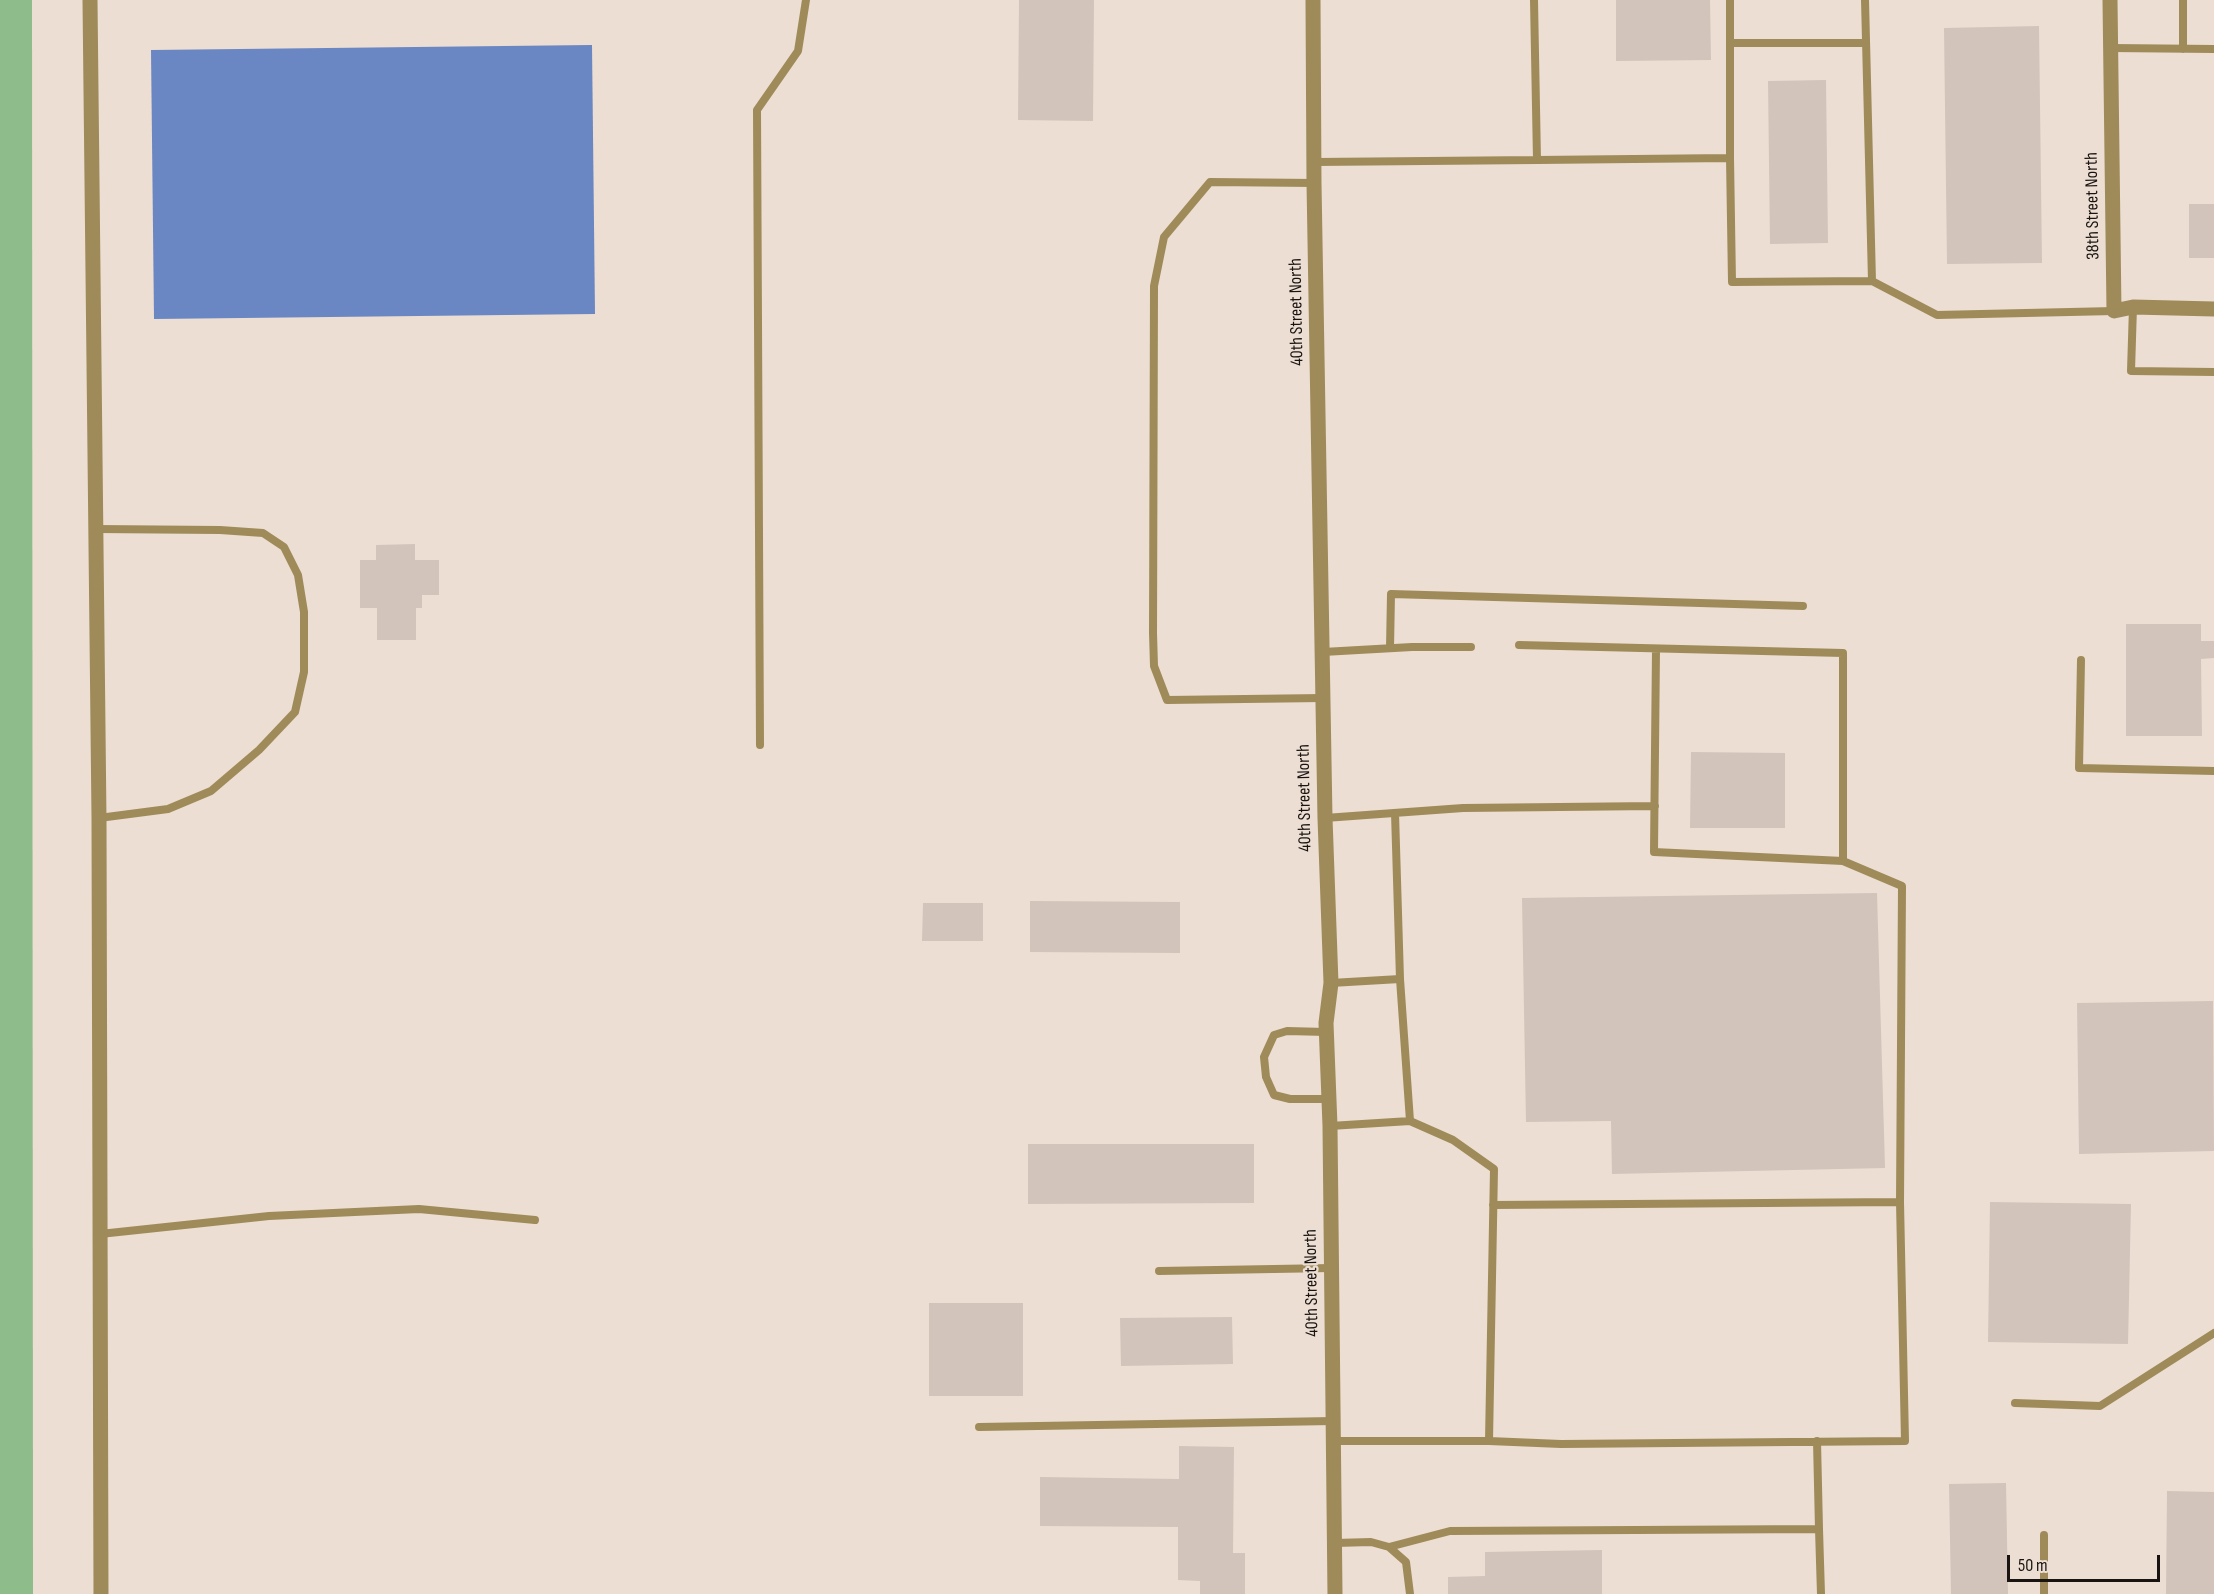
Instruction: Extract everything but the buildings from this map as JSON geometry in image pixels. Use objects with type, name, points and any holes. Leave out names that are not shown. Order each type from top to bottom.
[{"type":"street","points":[[90,0],[99,818],[101,1594]]},
{"type":"street","name":"40th Street North","points":[[1313,0],[1314,183],[1330,983],[1326,1032],[1330,1126],[1335,1594]]},
{"type":"street","name":"38th Street North","points":[[2110,0],[2114,311]]},
{"type":"street","points":[[2114,311],[2133,307],[2214,309]]},
{"type":"lane","points":[[760,745],[757,110],[798,51],[806,0]]},
{"type":"lane","points":[[1534,0],[1538,160]]},
{"type":"lane","points":[[1730,0],[1732,282],[1872,281],[1937,315],[2114,311]]},
{"type":"lane","points":[[1864,0],[1872,281]]},
{"type":"lane","points":[[2183,0],[2183,49]]},
{"type":"lane","points":[[1730,43],[1866,43]]},
{"type":"lane","points":[[2110,48],[2214,49]]},
{"type":"lane","points":[[1315,162],[1730,158]]},
{"type":"lane","points":[[1314,183],[1210,182],[1164,237],[1154,286],[1153,633],[1154,666],[1167,700],[1323,698]]},
{"type":"lane","points":[[2133,307],[2131,371],[2214,372]]},
{"type":"lane","points":[[96,529],[220,530],[263,533],[284,547],[298,575],[304,612],[304,672],[295,712],[259,750],[211,791],[168,809],[99,818]]},
{"type":"lane","points":[[1390,648],[1391,594],[1803,606]]},
{"type":"lane","points":[[1519,645],[1844,653],[1844,861]]},
{"type":"lane","points":[[1323,652],[1472,647]]},
{"type":"lane","points":[[1333,1441],[1489,1441],[1562,1444],[1905,1441],[1900,1203],[1902,886],[1844,861],[1654,852],[1656,649]]},
{"type":"lane","points":[[2081,660],[2079,768],[2214,771]]},
{"type":"lane","points":[[1325,818],[1463,808],[1655,806]]},
{"type":"lane","points":[[1395,813],[1400,979],[1410,1121]]},
{"type":"lane","points":[[1330,983],[1400,979]]},
{"type":"lane","points":[[1326,1032],[1287,1030],[1274,1035],[1264,1057],[1266,1077],[1274,1095],[1290,1099],[1329,1099]]},
{"type":"lane","points":[[1330,1126],[1410,1121],[1453,1140],[1494,1169],[1489,1441]]},
{"type":"lane","points":[[1493,1205],[1900,1203]]},
{"type":"lane","points":[[100,1234],[269,1216],[419,1209],[535,1220]]},
{"type":"lane","points":[[1158,1271],[1331,1268]]},
{"type":"lane","points":[[2015,1403],[2100,1406],[2214,1333]]},
{"type":"lane","points":[[979,1427],[1333,1420]]},
{"type":"lane","points":[[1817,1441],[1821,1594]]},
{"type":"lane","points":[[1389,1547],[1450,1531],[1819,1529]]},
{"type":"lane","points":[[2044,1535],[2044,1594]]},
{"type":"lane","points":[[1335,1543],[1371,1542],[1389,1547],[1406,1562],[1410,1594]]},
{"type":"green space","points":[[0,0],[32,0],[33,1594],[0,1594]]},
{"type":"water","points":[[592,45],[595,314],[154,319],[151,50]]}]
